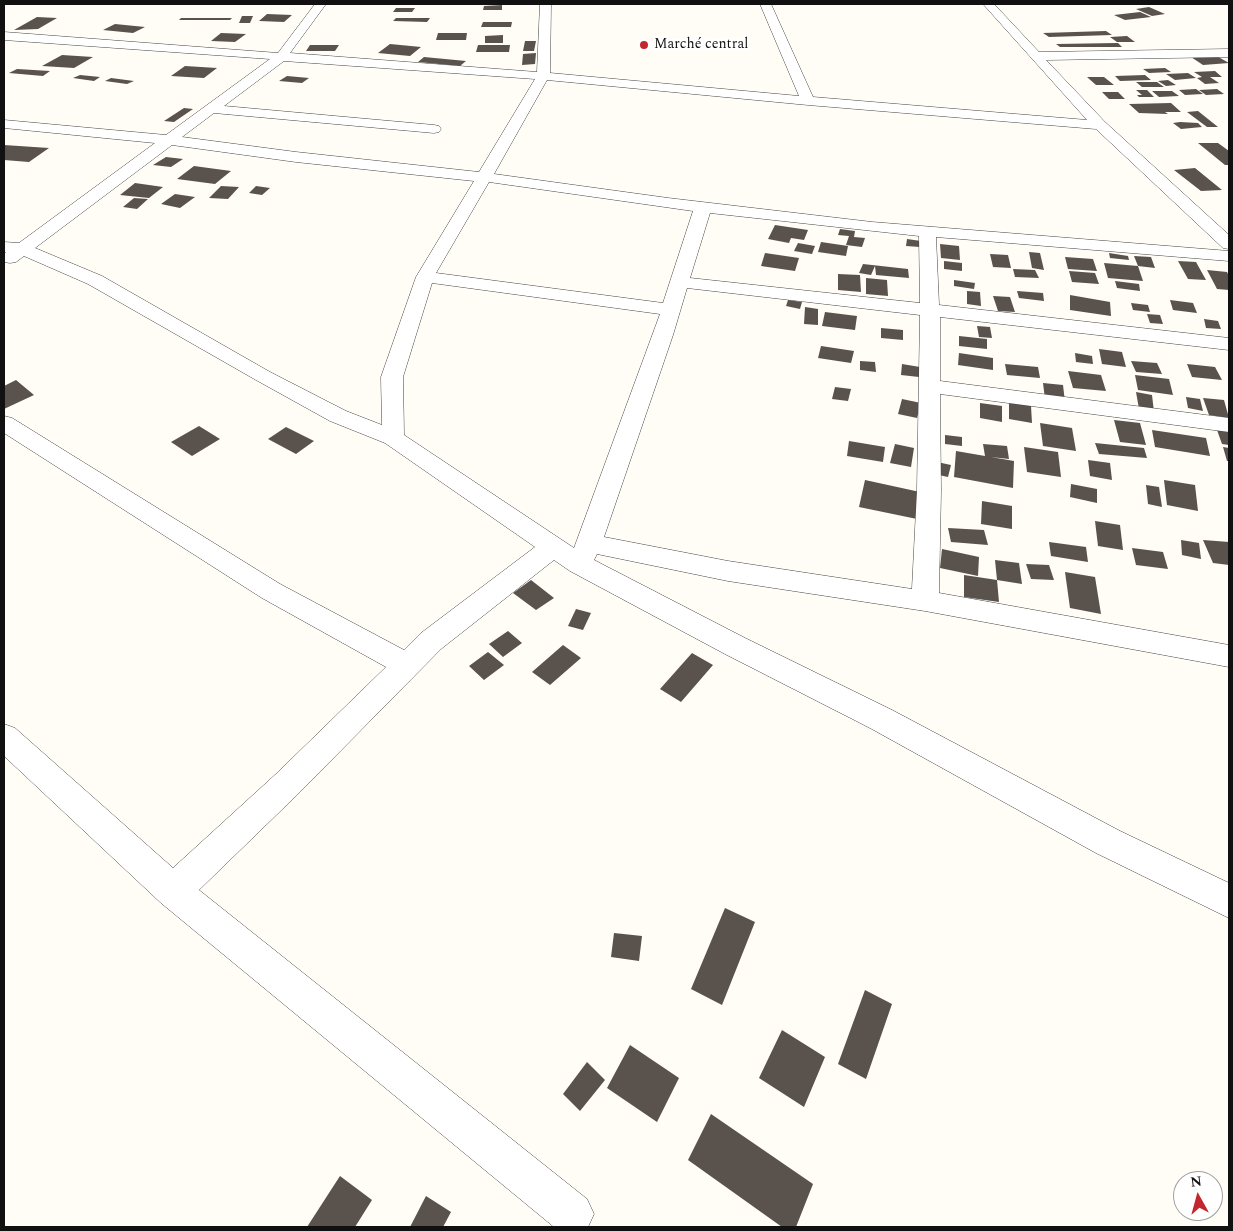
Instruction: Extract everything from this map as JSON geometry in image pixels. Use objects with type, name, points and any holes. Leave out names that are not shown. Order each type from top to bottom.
[{"type":"street","points":[[4,263],[13,248],[213,109],[281,57],[320,4]]},
{"type":"street","points":[[393,438],[392,377],[425,277],[543,76],[546,4]]},
{"type":"street","points":[[766,4],[808,101]]},
{"type":"street","points":[[988,4],[1100,125],[1229,244]]},
{"type":"street","points":[[4,36],[543,76],[808,101],[1100,125]]},
{"type":"street","points":[[12,52],[38,38]]},
{"type":"street","points":[[1035,56],[1229,53]]},
{"type":"street","points":[[213,109],[434,130]]},
{"type":"street","points":[[4,124],[168,140],[296,157],[484,177],[704,208],[927,232],[1229,256]]},
{"type":"street","points":[[584,553],[671,310],[704,208]]},
{"type":"street","points":[[1210,227],[1229,228]]},
{"type":"street","points":[[925,601],[929,490],[930,311],[927,232]]},
{"type":"street","points":[[13,248],[95,280],[338,416],[393,438],[553,547],[925,601],[1229,656]]},
{"type":"street","points":[[425,277],[671,310]]},
{"type":"street","points":[[680,282],[1229,344]]},
{"type":"street","points":[[929,386],[1229,425]]},
{"type":"street","points":[[4,423],[271,591],[406,665]]},
{"type":"street","points":[[173,891],[287,784],[431,642],[553,547]]},
{"type":"street","points":[[584,553],[735,646],[881,718],[1108,842],[1229,902]]},
{"type":"street","points":[[4,737],[173,891],[572,1214]]},
{"type":"building","points":[[502,5],[502,10],[483,10],[484,6]]},
{"type":"building","points":[[1149,7],[1165,14],[1152,16],[1136,9]]},
{"type":"building","points":[[396,8],[415,8],[412,12],[393,12]]},
{"type":"building","points":[[1140,12],[1151,17],[1125,20],[1114,15]]},
{"type":"building","points":[[267,14],[292,15],[284,22],[259,21]]},
{"type":"building","points":[[242,16],[253,16],[250,23],[239,23]]},
{"type":"building","points":[[37,17],[57,18],[38,29],[14,30]]},
{"type":"building","points":[[181,18],[232,18],[230,20],[179,20]]},
{"type":"building","points":[[396,18],[430,18],[427,22],[393,21]]},
{"type":"building","points":[[483,22],[512,22],[511,27],[481,27]]},
{"type":"building","points":[[115,24],[145,27],[133,33],[103,30]]},
{"type":"building","points":[[1106,31],[1112,35],[1049,37],[1043,33]]},
{"type":"building","points":[[221,33],[246,34],[235,42],[211,41]]},
{"type":"building","points":[[438,33],[467,33],[466,40],[436,40]]},
{"type":"building","points":[[503,35],[503,43],[485,43],[485,36]]},
{"type":"building","points":[[1127,36],[1135,42],[1117,42],[1110,37]]},
{"type":"building","points":[[525,41],[536,41],[534,51],[523,51]]},
{"type":"building","points":[[1118,43],[1122,47],[1060,47],[1056,44]]},
{"type":"building","points":[[390,44],[421,47],[410,56],[378,53]]},
{"type":"building","points":[[310,45],[339,45],[335,51],[306,51]]},
{"type":"building","points":[[478,45],[510,45],[509,52],[476,52]]},
{"type":"building","points":[[536,53],[535,64],[522,65],[523,54]]},
{"type":"building","points":[[1213,54],[1229,63],[1203,65],[1188,55]]},
{"type":"building","points":[[62,55],[93,57],[74,68],[42,66]]},
{"type":"building","points":[[424,57],[466,61],[460,66],[418,62]]},
{"type":"building","points":[[185,66],[217,68],[204,78],[171,76]]},
{"type":"building","points":[[1165,68],[1171,72],[1149,73],[1143,69]]},
{"type":"building","points":[[17,69],[50,71],[43,76],[9,73]]},
{"type":"building","points":[[1215,71],[1222,77],[1210,77],[1219,83],[1205,84],[1197,78],[1202,77],[1194,72]]},
{"type":"building","points":[[1188,73],[1196,78],[1175,80],[1166,74]]},
{"type":"building","points":[[80,75],[100,77],[94,81],[73,78]]},
{"type":"building","points":[[1145,75],[1151,80],[1120,81],[1115,76]]},
{"type":"building","points":[[287,76],[309,78],[302,83],[279,81]]},
{"type":"building","points":[[1087,77],[1104,77],[1114,85],[1096,85]]},
{"type":"building","points":[[111,78],[134,81],[127,84],[105,81]]},
{"type":"building","points":[[1168,80],[1176,85],[1166,86],[1158,81]]},
{"type":"building","points":[[1136,82],[1157,82],[1164,87],[1142,87]]},
{"type":"building","points":[[1196,89],[1203,94],[1185,95],[1179,90]]},
{"type":"building","points":[[1217,89],[1224,94],[1206,95],[1199,90]]},
{"type":"building","points":[[1136,90],[1147,90],[1154,97],[1139,97],[1137,95],[1142,95]]},
{"type":"building","points":[[1152,91],[1172,91],[1179,96],[1159,97]]},
{"type":"building","points":[[1102,92],[1118,92],[1125,99],[1109,99]]},
{"type":"building","points":[[1171,103],[1181,112],[1165,112],[1168,114],[1139,113],[1129,104]]},
{"type":"building","points":[[184,108],[193,109],[174,122],[164,121]]},
{"type":"building","points":[[1198,111],[1218,127],[1207,127],[1187,112]]},
{"type":"building","points":[[1173,123],[1198,123],[1202,127],[1181,129]]},
{"type":"building","points":[[1198,143],[1218,143],[1229,151],[1229,165],[1225,165]]},
{"type":"building","points":[[4,145],[49,148],[29,162],[4,160]]},
{"type":"building","points":[[166,157],[183,159],[171,167],[153,165]]},
{"type":"building","points":[[194,166],[231,171],[215,184],[177,179]]},
{"type":"building","points":[[1195,168],[1222,190],[1201,191],[1174,170]]},
{"type":"building","points":[[135,183],[163,187],[149,198],[120,195]]},
{"type":"building","points":[[221,186],[239,187],[228,199],[209,198]]},
{"type":"building","points":[[256,186],[270,188],[262,195],[249,193]]},
{"type":"building","points":[[175,194],[195,197],[180,208],[161,204]]},
{"type":"building","points":[[134,198],[148,199],[137,209],[123,207]]},
{"type":"building","points":[[775,225],[808,230],[804,240],[791,238],[789,243],[768,239]]},
{"type":"building","points":[[840,229],[855,231],[854,237],[865,238],[862,247],[846,245],[849,236],[838,235]]},
{"type":"building","points":[[907,239],[921,241],[920,247],[906,246]]},
{"type":"building","points":[[821,242],[848,246],[846,256],[818,252]]},
{"type":"building","points":[[798,243],[815,246],[812,254],[794,251]]},
{"type":"building","points":[[940,244],[959,246],[960,260],[941,258]]},
{"type":"building","points":[[1029,252],[1040,253],[1044,270],[1032,268]]},
{"type":"building","points":[[765,253],[799,258],[795,271],[761,266]]},
{"type":"building","points":[[1109,253],[1128,256],[1129,260],[1110,258]]},
{"type":"building","points":[[990,254],[1008,255],[1011,268],[993,267]]},
{"type":"building","points":[[1134,256],[1151,257],[1155,268],[1138,266]]},
{"type":"building","points":[[1065,257],[1093,259],[1097,271],[1068,269]]},
{"type":"building","points":[[944,261],[962,263],[962,271],[944,269]]},
{"type":"building","points":[[1178,261],[1196,262],[1206,280],[1188,279]]},
{"type":"building","points":[[1104,263],[1138,266],[1143,281],[1108,278]]},
{"type":"building","points":[[863,264],[908,269],[909,278],[876,275],[875,266],[871,275],[859,273]]},
{"type":"building","points":[[1013,269],[1035,270],[1039,278],[1015,277]]},
{"type":"building","points":[[1207,270],[1227,272],[1229,276],[1229,290],[1217,289]]},
{"type":"building","points":[[1069,271],[1095,273],[1099,284],[1072,282]]},
{"type":"building","points":[[838,274],[860,275],[861,292],[838,290]]},
{"type":"building","points":[[866,278],[887,280],[888,296],[866,294]]},
{"type":"building","points":[[954,280],[975,283],[974,289],[954,286]]},
{"type":"building","points":[[1115,281],[1139,284],[1140,291],[1117,288]]},
{"type":"building","points":[[967,291],[980,292],[981,306],[967,304]]},
{"type":"building","points":[[1017,291],[1043,293],[1044,301],[1019,298]]},
{"type":"building","points":[[1070,295],[1110,302],[1111,316],[1070,310]]},
{"type":"building","points":[[993,296],[1010,297],[1015,312],[998,311]]},
{"type":"building","points":[[788,300],[802,302],[800,309],[786,306]]},
{"type":"building","points":[[1170,300],[1193,303],[1197,313],[1173,310]]},
{"type":"building","points":[[1131,303],[1148,305],[1150,312],[1133,310]]},
{"type":"building","points":[[805,307],[818,309],[818,325],[804,324]]},
{"type":"building","points":[[825,312],[857,316],[855,330],[822,326]]},
{"type":"building","points":[[1147,314],[1160,315],[1163,324],[1150,323]]},
{"type":"building","points":[[1204,319],[1218,321],[1221,329],[1206,328]]},
{"type":"building","points":[[977,326],[990,327],[992,338],[979,337]]},
{"type":"building","points":[[881,328],[903,330],[903,340],[881,338]]},
{"type":"building","points":[[959,336],[987,339],[987,349],[959,346]]},
{"type":"building","points":[[821,346],[854,351],[851,363],[818,358]]},
{"type":"building","points":[[1099,349],[1122,352],[1126,367],[1102,364]]},
{"type":"building","points":[[959,353],[993,358],[993,370],[958,365]]},
{"type":"building","points":[[1075,353],[1092,356],[1093,364],[1076,362]]},
{"type":"building","points":[[860,361],[875,362],[876,372],[860,370]]},
{"type":"building","points":[[1131,361],[1157,363],[1162,374],[1136,372]]},
{"type":"building","points":[[902,364],[920,367],[919,377],[901,375]]},
{"type":"building","points":[[1005,364],[1038,367],[1040,378],[1007,375]]},
{"type":"building","points":[[1187,364],[1215,367],[1222,380],[1192,377]]},
{"type":"building","points":[[1068,371],[1101,375],[1106,391],[1073,388]]},
{"type":"building","points":[[1135,375],[1169,379],[1173,395],[1138,390]]},
{"type":"building","points":[[16,380],[34,395],[4,409],[4,386]]},
{"type":"building","points":[[1043,383],[1063,385],[1065,402],[1045,399]]},
{"type":"building","points":[[835,387],[851,389],[848,401],[832,399]]},
{"type":"building","points":[[1136,392],[1152,395],[1154,412],[1139,409]]},
{"type":"building","points":[[1186,397],[1200,399],[1203,411],[1188,408]]},
{"type":"building","points":[[1203,398],[1224,400],[1229,418],[1209,415]]},
{"type":"building","points":[[902,399],[921,403],[917,418],[898,414]]},
{"type":"building","points":[[1009,402],[1031,406],[1032,423],[1009,419]]},
{"type":"building","points":[[980,403],[1002,406],[1002,422],[980,418]]},
{"type":"building","points":[[1114,420],[1140,423],[1146,445],[1120,442]]},
{"type":"building","points":[[1040,423],[1072,428],[1076,451],[1043,446]]},
{"type":"building","points":[[199,426],[220,439],[192,456],[171,442]]},
{"type":"building","points":[[286,427],[314,441],[296,454],[268,439]]},
{"type":"building","points":[[1152,430],[1206,438],[1210,456],[1155,447]]},
{"type":"building","points":[[1217,430],[1229,431],[1229,445],[1222,444]]},
{"type":"building","points":[[945,435],[962,437],[962,446],[945,444]]},
{"type":"building","points":[[849,441],[885,447],[883,462],[847,456]]},
{"type":"building","points":[[1095,443],[1144,448],[1147,458],[1099,454]]},
{"type":"building","points":[[895,444],[914,448],[911,467],[890,463]]},
{"type":"building","points":[[983,444],[1007,446],[1009,459],[991,457],[1014,461],[1013,488],[954,477],[956,451],[985,456]]},
{"type":"building","points":[[1024,447],[1058,452],[1061,477],[1027,472]]},
{"type":"building","points":[[1223,447],[1229,448],[1229,461],[1227,461]]},
{"type":"building","points":[[1088,460],[1110,463],[1112,480],[1090,476]]},
{"type":"building","points":[[937,462],[951,465],[948,477],[934,474]]},
{"type":"building","points":[[865,480],[920,492],[917,519],[859,507]]},
{"type":"building","points":[[1164,480],[1195,485],[1198,511],[1167,505]]},
{"type":"building","points":[[1071,484],[1097,489],[1097,503],[1070,497]]},
{"type":"building","points":[[1146,485],[1159,487],[1162,507],[1148,504]]},
{"type":"building","points":[[982,501],[1012,506],[1012,529],[981,524]]},
{"type":"building","points":[[1095,521],[1120,525],[1123,550],[1098,546]]},
{"type":"building","points":[[948,528],[984,530],[988,545],[951,542]]},
{"type":"building","points":[[1181,540],[1199,543],[1201,559],[1182,555]]},
{"type":"building","points":[[1203,540],[1229,542],[1229,565],[1213,563]]},
{"type":"building","points":[[1049,542],[1086,547],[1088,562],[1051,556]]},
{"type":"building","points":[[1132,548],[1163,552],[1168,569],[1136,565]]},
{"type":"building","points":[[942,549],[979,557],[978,576],[940,568]]},
{"type":"building","points":[[995,560],[1019,563],[1022,584],[997,580]]},
{"type":"building","points":[[1026,564],[1049,565],[1054,580],[1031,579]]},
{"type":"building","points":[[1065,572],[1095,577],[1101,614],[1070,608]]},
{"type":"building","points":[[964,575],[997,580],[999,602],[964,597]]},
{"type":"building","points":[[531,580],[554,598],[536,610],[513,593]]},
{"type":"building","points":[[576,609],[591,613],[583,630],[568,626]]},
{"type":"building","points":[[508,631],[522,643],[503,657],[489,644]]},
{"type":"building","points":[[563,645],[581,658],[550,685],[532,672]]},
{"type":"building","points":[[488,652],[504,665],[484,680],[469,666]]},
{"type":"building","points":[[692,653],[713,665],[681,702],[660,689]]},
{"type":"building","points":[[725,908],[755,922],[722,1005],[691,989]]},
{"type":"building","points":[[614,933],[642,936],[639,961],[611,957]]},
{"type":"building","points":[[865,990],[892,1004],[866,1079],[838,1064]]},
{"type":"building","points":[[782,1030],[825,1057],[804,1107],[759,1078]]},
{"type":"building","points":[[630,1045],[679,1078],[657,1122],[607,1088]]},
{"type":"building","points":[[587,1062],[605,1080],[580,1111],[563,1094]]},
{"type":"building","points":[[711,1114],[813,1184],[796,1227],[782,1227],[688,1160]]},
{"type":"building","points":[[340,1176],[372,1200],[355,1227],[307,1227]]},
{"type":"building","points":[[426,1196],[451,1212],[443,1227],[410,1227]]},
{"type":"place","name":"Marché central","points":[[644,45]]}]
